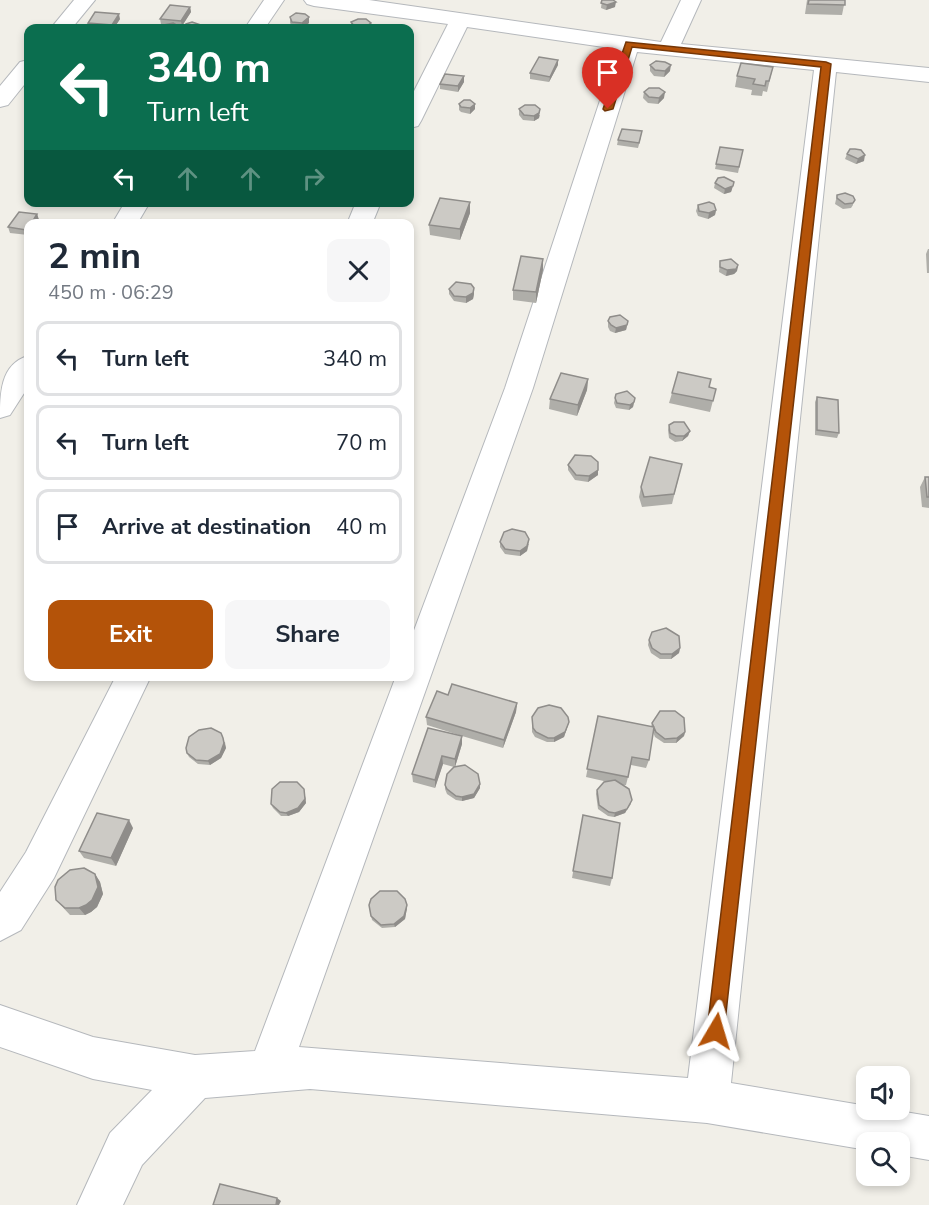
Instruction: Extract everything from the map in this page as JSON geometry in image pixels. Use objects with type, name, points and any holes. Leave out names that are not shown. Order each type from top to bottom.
[{"type":"street","points":[[65,24],[86,0]]},
{"type":"street","points":[[258,24],[274,0]]},
{"type":"street","points":[[314,0],[668,49],[929,75]]},
{"type":"street","points":[[668,49],[691,0]]},
{"type":"street","points":[[414,113],[460,20]]},
{"type":"street","points":[[414,675],[519,388],[629,44]]},
{"type":"street","points":[[707,1101],[826,64]]},
{"type":"street","points":[[0,100],[24,72]]},
{"type":"street","points":[[0,408],[24,372]]},
{"type":"street","points":[[0,921],[7,916],[40,865],[132,681]]},
{"type":"street","points":[[268,1073],[412,681]]},
{"type":"street","points":[[0,1026],[93,1058],[195,1077],[310,1068],[707,1101],[929,1138]]},
{"type":"street","points":[[100,1205],[126,1149],[195,1077]]},
{"type":"building","points":[[602,0],[616,2],[607,5],[601,3]]},
{"type":"building","points":[[809,0],[845,0],[845,5],[808,4]]},
{"type":"building","points":[[170,5],[190,7],[181,21],[160,19]]},
{"type":"building","points":[[95,12],[119,14],[113,24],[88,23]]},
{"type":"building","points":[[296,13],[309,17],[302,23],[292,22],[290,17]]},
{"type":"building","points":[[366,19],[371,23],[353,24],[351,22]]},
{"type":"building","points":[[539,57],[558,60],[550,77],[530,73]]},
{"type":"building","points":[[656,61],[671,65],[665,71],[655,70],[650,65]]},
{"type":"building","points":[[741,63],[773,67],[769,81],[766,81],[765,86],[753,84],[755,79],[737,76]]},
{"type":"building","points":[[445,74],[464,76],[458,86],[440,84]]},
{"type":"building","points":[[649,88],[659,88],[665,92],[659,98],[649,97],[644,92]]},
{"type":"building","points":[[464,100],[470,100],[475,104],[470,108],[461,107],[459,104]]},
{"type":"building","points":[[525,105],[535,105],[540,109],[539,113],[534,116],[524,115],[519,109]]},
{"type":"building","points":[[622,129],[642,131],[639,143],[618,140]]},
{"type":"building","points":[[720,147],[743,150],[739,167],[716,164]]},
{"type":"building","points":[[850,149],[861,150],[865,155],[858,159],[847,154]]},
{"type":"building","points":[[724,177],[734,182],[733,186],[725,189],[715,183],[718,178]]},
{"type":"building","points":[[845,193],[853,196],[855,200],[853,203],[845,204],[837,198],[837,195]]},
{"type":"building","points":[[440,198],[470,202],[460,229],[429,225]]},
{"type":"building","points":[[709,202],[714,204],[716,210],[709,213],[699,211],[698,205]]},
{"type":"building","points":[[19,212],[37,214],[34,219],[24,219],[24,230],[8,227]]},
{"type":"building","points":[[521,256],[543,259],[536,292],[513,290]]},
{"type":"building","points":[[731,259],[738,265],[736,269],[727,270],[720,267],[720,261]]},
{"type":"building","points":[[456,282],[471,284],[474,288],[473,293],[466,297],[454,296],[449,289]]},
{"type":"building","points":[[620,315],[628,321],[627,325],[616,328],[608,321],[610,317]]},
{"type":"building","points":[[678,372],[711,379],[709,387],[716,389],[713,401],[672,393]]},
{"type":"building","points":[[561,373],[588,379],[578,405],[550,399]]},
{"type":"building","points":[[627,391],[635,398],[634,402],[630,405],[617,403],[616,394]]},
{"type":"building","points":[[817,397],[838,400],[839,433],[817,430]]},
{"type":"building","points":[[674,422],[684,422],[690,431],[684,436],[670,433],[669,425]]},
{"type":"building","points":[[575,455],[591,456],[598,462],[598,470],[589,476],[576,475],[568,465]]},
{"type":"building","points":[[650,457],[682,464],[674,494],[644,497],[641,487]]},
{"type":"building","points":[[925,477],[929,477],[929,497],[927,497]]},
{"type":"building","points":[[512,529],[525,532],[529,539],[527,546],[520,551],[505,549],[500,542],[504,532]]},
{"type":"building","points":[[666,628],[679,636],[680,648],[672,654],[661,654],[652,648],[649,640],[652,632]]},
{"type":"building","points":[[452,684],[517,703],[504,740],[426,717],[437,691],[448,695]]},
{"type":"building","points":[[549,705],[561,708],[569,722],[565,732],[554,738],[548,738],[533,728],[532,717],[538,708]]},
{"type":"building","points":[[660,711],[675,711],[684,718],[685,732],[677,738],[665,739],[656,732],[652,723]]},
{"type":"building","points":[[598,716],[654,727],[649,760],[632,757],[628,777],[587,769]]},
{"type":"building","points":[[211,728],[221,733],[223,738],[224,743],[220,754],[208,761],[196,760],[187,753],[189,737],[199,730]]},
{"type":"building","points":[[428,728],[462,736],[455,759],[442,756],[435,780],[412,774]]},
{"type":"building","points":[[465,765],[478,774],[480,784],[474,794],[456,796],[445,785],[447,774],[454,767]]},
{"type":"building","points":[[615,780],[629,789],[632,800],[627,809],[615,813],[599,805],[597,790],[604,782]]},
{"type":"building","points":[[280,782],[297,782],[304,789],[305,799],[298,808],[286,813],[280,812],[271,804],[272,789]]},
{"type":"building","points":[[97,813],[129,820],[111,858],[79,851]]},
{"type":"building","points":[[583,815],[620,823],[612,878],[573,871]]},
{"type":"building","points":[[84,868],[95,874],[98,887],[92,900],[79,908],[65,908],[56,900],[55,887],[58,880],[70,870]]},
{"type":"building","points":[[380,891],[397,891],[405,899],[407,905],[404,916],[394,924],[381,925],[371,916],[369,905],[371,899]]},
{"type":"building","points":[[220,1184],[277,1198],[276,1205],[213,1205]]},
{"type":"route","points":[[608,109],[629,44],[826,64],[716,1031]]}]
